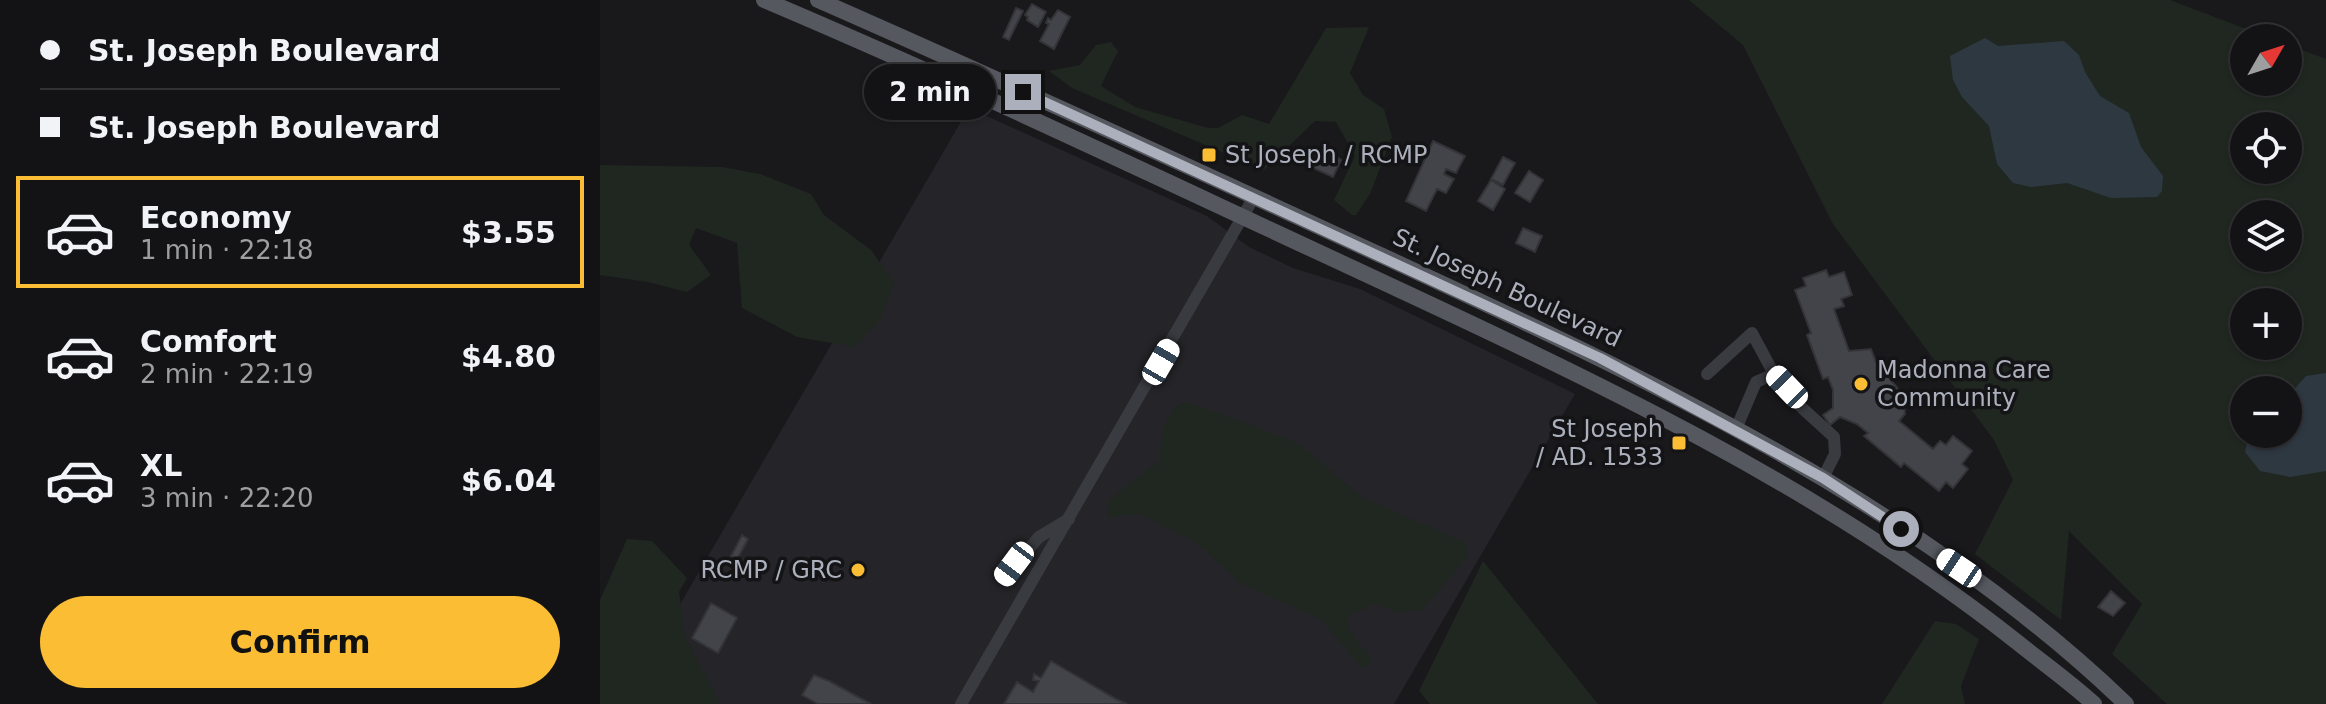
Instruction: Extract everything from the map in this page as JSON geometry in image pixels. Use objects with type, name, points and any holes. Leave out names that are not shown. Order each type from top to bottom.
[{"type":"main road","name":"St. Joseph Boulevard","points":[[764,0],[882,50],[1433,306],[1726,451],[1811,498],[1948,587],[2094,704]]},
{"type":"main road","name":"St. Joseph Boulevard","points":[[818,0],[1442,284],[1600,358],[1736,429],[1823,478],[1959,568],[2090,669],[2126,704]]},
{"type":"main road","points":[[882,50],[889,31]]},
{"type":"main road","points":[[1433,306],[1442,284]]},
{"type":"main road","points":[[1726,451],[1736,429]]},
{"type":"lane","points":[[961,704],[1254,197]]},
{"type":"lane","points":[[1707,374],[1752,333],[1774,374],[1801,407],[1834,437],[1835,454],[1823,478]]},
{"type":"lane","points":[[1736,429],[1756,382],[1774,374]]},
{"type":"lane","points":[[1004,577],[1039,537],[1071,518]]},
{"type":"shaded area","points":[[1689,0],[2170,0],[2233,24],[2230,24],[2230,96],[2302,96],[2302,50],[2326,59],[2326,704],[2167,704],[2112,654],[2142,604],[2069,531],[2061,620],[1975,554],[2013,480],[1994,440],[1833,224],[1743,45]]},
{"type":"shaded area","points":[[1369,27],[1350,73],[1363,95],[1384,109],[1392,137],[1370,194],[1356,215],[1334,200],[1355,156],[1336,122],[1315,121],[1264,170],[1072,88],[1049,71],[1080,65],[1096,45],[1111,42],[1118,51],[1101,86],[1135,107],[1208,128],[1218,128],[1242,115],[1269,124],[1326,28]]},
{"type":"shaded area","points":[[1985,38],[1998,46],[2064,41],[2079,55],[2085,72],[2100,96],[2129,113],[2141,147],[2163,176],[2162,191],[2157,197],[2111,198],[2067,183],[2031,187],[2013,183],[1997,164],[1989,126],[1962,97],[1953,80],[1950,56]]},
{"type":"shaded area","name":"RCMP / GRC","points":[[969,108],[1207,216],[1249,247],[1293,268],[1360,289],[1575,394],[1394,704],[622,704]]},
{"type":"shaded area","points":[[600,165],[722,167],[760,174],[811,194],[824,215],[871,250],[895,284],[879,321],[855,347],[797,337],[742,308],[737,243],[696,228],[689,245],[711,275],[687,292],[600,275]]},
{"type":"shaded area","points":[[2326,373],[2326,471],[2290,477],[2260,471],[2245,452],[2246,448],[2302,448],[2302,380],[2306,376]]},
{"type":"shaded area","points":[[1183,402],[1299,444],[1363,498],[1464,542],[1469,555],[1422,610],[1400,613],[1375,604],[1348,616],[1349,630],[1371,659],[1371,665],[1361,667],[1321,619],[1241,584],[1197,543],[1140,514],[1107,517],[1108,501],[1160,460],[1167,420]]},
{"type":"shaded area","points":[[627,539],[652,541],[687,578],[679,592],[685,636],[720,704],[600,704],[600,600]]},
{"type":"shaded area","points":[[1483,561],[1598,704],[1430,704],[1419,691]]},
{"type":"shaded area","points":[[1935,621],[1956,624],[1979,639],[1961,686],[1965,704],[1882,704]]},
{"type":"building","points":[[1032,4],[1046,12],[1038,27],[1025,15]]},
{"type":"building","points":[[1016,8],[1023,11],[1009,40],[1003,37]]},
{"type":"building","points":[[1058,10],[1070,17],[1054,49],[1040,41],[1049,24],[1046,23],[1048,18],[1051,20]]},
{"type":"building","points":[[1433,141],[1465,156],[1456,173],[1446,169],[1444,174],[1454,179],[1446,193],[1437,189],[1426,211],[1406,201]]},
{"type":"building","points":[[1317,148],[1329,151],[1341,160],[1333,177],[1309,166]]},
{"type":"building","points":[[1503,157],[1515,163],[1503,185],[1491,179]]},
{"type":"building","points":[[1529,171],[1543,180],[1530,202],[1515,193]]},
{"type":"building","points":[[1491,180],[1505,189],[1493,210],[1478,201]]},
{"type":"building","points":[[1523,228],[1542,236],[1535,252],[1516,243]]},
{"type":"building","name":"Madonna Care Community","points":[[1826,270],[1829,277],[1844,272],[1852,295],[1841,299],[1844,306],[1834,309],[1849,351],[1871,349],[1876,362],[1908,401],[1904,406],[1905,414],[1899,421],[1933,449],[1940,441],[1946,445],[1953,436],[1972,451],[1962,464],[1968,469],[1953,488],[1946,482],[1939,491],[1904,463],[1901,467],[1864,436],[1868,433],[1857,424],[1840,417],[1830,425],[1823,415],[1833,408],[1833,390],[1828,377],[1823,379],[1795,290],[1806,286],[1803,278]]},
{"type":"building","points":[[742,535],[748,539],[737,560],[731,556]]},
{"type":"building","points":[[2111,591],[2125,603],[2113,616],[2098,607]]},
{"type":"building","points":[[711,603],[737,618],[718,653],[692,638]]},
{"type":"building","points":[[1051,661],[1127,704],[1004,704],[1017,682],[1033,692],[1039,681],[1033,680],[1034,674],[1041,678]]},
{"type":"building","points":[[814,675],[871,704],[818,704],[802,695]]},
{"type":"place","name":"St Joseph / RCMP","points":[[1209,155]]},
{"type":"place","name":"Madonna Care Community","points":[[1861,384]]},
{"type":"place","name":"St Joseph / AD. 1533","points":[[1679,443]]},
{"type":"place","name":"RCMP / GRC","points":[[858,570]]},
{"type":"route","points":[[1023,92],[1600,358],[1823,478],[1901,529]]}]
